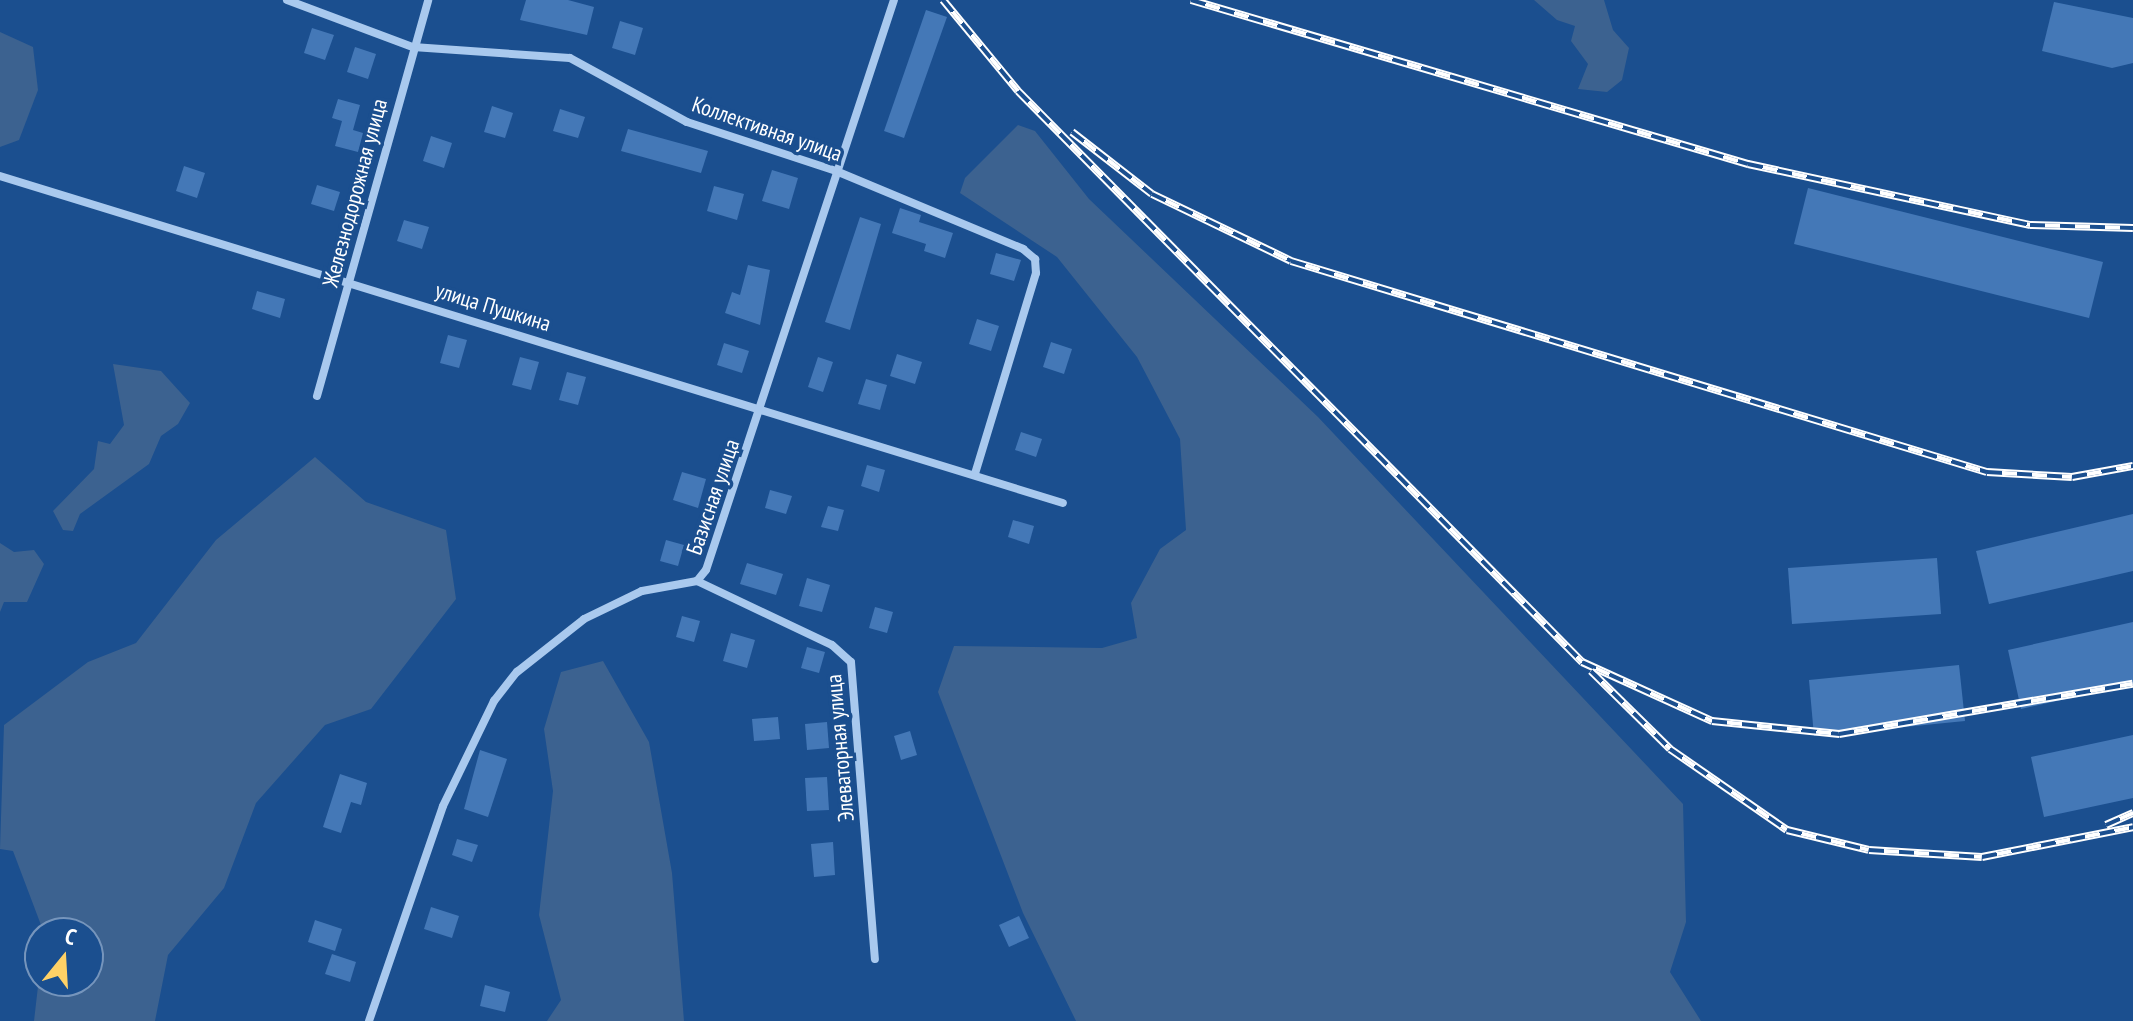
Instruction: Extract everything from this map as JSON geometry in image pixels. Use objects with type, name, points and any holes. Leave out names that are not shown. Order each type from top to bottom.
[{"type":"street","name":"Коллективная улица","points":[[287,0],[413,47],[570,58],[687,122],[836,171],[1023,249],[1035,259],[1036,273],[975,474]]},
{"type":"street","name":"Железнодорожная улица","points":[[317,396],[428,0]]},
{"type":"street","name":"Базисная улица","points":[[369,1021],[443,806],[494,701],[517,672],[584,619],[642,591],[697,581],[716,546],[894,0]]},
{"type":"street","name":"улица Пушкина","points":[[0,176],[763,408],[1063,503]]},
{"type":"street","name":"Элеваторная улица","points":[[697,581],[832,645],[851,662],[875,959]]},
{"type":"water","points":[[1534,0],[1604,0],[1613,30],[1629,48],[1622,80],[1607,92],[1578,89],[1588,64],[1571,41],[1575,26],[1557,20]]},
{"type":"water","points":[[0,32],[33,47],[38,90],[19,140],[0,147]]},
{"type":"water","points":[[1018,125],[1035,131],[1089,199],[1318,417],[1683,804],[1686,922],[1670,972],[1701,1021],[1076,1021],[1023,913],[938,692],[954,646],[1102,648],[1137,638],[1131,603],[1160,549],[1186,530],[1180,439],[1137,357],[1057,257],[960,193],[965,178]]},
{"type":"water","points":[[113,364],[161,371],[190,403],[178,424],[161,436],[149,464],[80,514],[73,531],[63,530],[53,511],[94,469],[98,441],[110,444],[124,425]]},
{"type":"water","points":[[315,457],[366,502],[446,530],[456,599],[371,709],[325,725],[256,803],[224,888],[168,955],[155,1021],[34,1021],[37,997],[104,997],[104,917],[38,917],[13,851],[0,849],[4,725],[88,662],[136,643],[216,540]]},
{"type":"water","points":[[0,543],[14,552],[34,550],[44,564],[27,602],[4,602],[0,612]]},
{"type":"water","points":[[603,661],[649,742],[672,873],[684,1021],[547,1021],[561,1000],[539,915],[553,791],[544,729],[561,672]]},
{"type":"building","points":[[526,0],[568,0],[594,7],[587,35],[520,20]]},
{"type":"building","points":[[2054,2],[2133,18],[2133,63],[2112,68],[2042,51]]},
{"type":"building","points":[[926,10],[947,17],[904,138],[884,131]]},
{"type":"building","points":[[620,21],[643,28],[635,55],[612,48]]},
{"type":"building","points":[[312,28],[334,35],[325,60],[304,53]]},
{"type":"building","points":[[355,47],[376,54],[368,79],[347,72]]},
{"type":"building","points":[[338,99],[360,105],[353,130],[363,133],[358,152],[335,146],[342,121],[332,118]]},
{"type":"building","points":[[492,106],[513,113],[505,138],[484,132]]},
{"type":"building","points":[[560,109],[585,117],[578,138],[553,131]]},
{"type":"building","points":[[628,129],[708,151],[701,173],[621,151]]},
{"type":"building","points":[[431,136],[452,143],[444,168],[423,161]]},
{"type":"building","points":[[184,166],[205,173],[197,198],[176,191]]},
{"type":"building","points":[[772,170],[798,178],[789,209],[762,201]]},
{"type":"building","points":[[317,185],[340,192],[334,211],[311,204]]},
{"type":"building","points":[[714,186],[744,194],[737,220],[707,211]]},
{"type":"building","points":[[1808,188],[2103,262],[2089,318],[1794,244]]},
{"type":"building","points":[[900,208],[921,215],[919,222],[953,233],[945,258],[924,251],[926,244],[892,233]]},
{"type":"building","points":[[860,217],[881,224],[850,330],[825,322]]},
{"type":"building","points":[[404,220],[429,227],[422,249],[397,241]]},
{"type":"building","points":[[996,253],[1021,260],[1014,281],[990,274]]},
{"type":"building","points":[[748,265],[770,270],[760,325],[725,313],[732,292],[740,295]]},
{"type":"building","points":[[257,291],[285,299],[280,318],[252,309]]},
{"type":"building","points":[[977,319],[999,326],[991,351],[969,344]]},
{"type":"building","points":[[448,335],[467,340],[459,368],[440,363]]},
{"type":"building","points":[[1051,342],[1072,349],[1064,374],[1043,367]]},
{"type":"building","points":[[724,343],[749,351],[742,373],[717,365]]},
{"type":"building","points":[[897,354],[922,362],[915,384],[890,376]]},
{"type":"building","points":[[520,357],[539,362],[531,390],[512,385]]},
{"type":"building","points":[[818,357],[833,362],[823,392],[808,387]]},
{"type":"building","points":[[567,372],[586,377],[578,405],[559,400]]},
{"type":"building","points":[[866,379],[887,385],[880,410],[858,404]]},
{"type":"building","points":[[1021,432],[1042,439],[1036,457],[1015,450]]},
{"type":"building","points":[[867,465],[885,470],[879,492],[861,486]]},
{"type":"building","points":[[682,472],[706,479],[698,508],[673,500]]},
{"type":"building","points":[[770,490],[792,496],[786,514],[765,508]]},
{"type":"building","points":[[828,506],[844,510],[838,531],[821,527]]},
{"type":"building","points":[[2133,514],[2133,571],[1989,604],[1976,551]]},
{"type":"building","points":[[1013,520],[1034,526],[1029,544],[1008,537]]},
{"type":"building","points":[[666,540],[684,545],[678,566],[660,561]]},
{"type":"building","points":[[1937,558],[1941,614],[1792,624],[1788,568]]},
{"type":"building","points":[[747,563],[783,574],[776,595],[740,584]]},
{"type":"building","points":[[807,578],[830,585],[822,612],[799,606]]},
{"type":"building","points":[[875,607],[893,612],[887,633],[869,628]]},
{"type":"building","points":[[682,616],[700,621],[694,642],[676,637]]},
{"type":"building","points":[[2133,622],[2133,684],[2021,709],[2008,650]]},
{"type":"building","points":[[731,633],[755,640],[747,668],[723,661]]},
{"type":"building","points":[[807,647],[825,652],[819,673],[801,668]]},
{"type":"building","points":[[1959,665],[1965,721],[1814,736],[1809,680]]},
{"type":"building","points":[[778,717],[780,739],[754,741],[752,719]]},
{"type":"building","points":[[827,722],[829,748],[807,750],[805,724]]},
{"type":"building","points":[[910,731],[917,755],[901,760],[894,736]]},
{"type":"building","points":[[2133,735],[2133,798],[2044,817],[2031,757]]},
{"type":"building","points":[[480,750],[507,759],[488,817],[464,809]]},
{"type":"building","points":[[340,774],[367,783],[361,805],[351,802],[341,833],[323,827]]},
{"type":"building","points":[[827,777],[829,810],[807,811],[805,778]]},
{"type":"building","points":[[457,839],[478,845],[472,862],[452,855]]},
{"type":"building","points":[[833,842],[835,875],[814,877],[811,844]]},
{"type":"building","points":[[431,907],[459,916],[452,938],[424,929]]},
{"type":"building","points":[[1019,916],[1029,938],[1009,947],[999,925]]},
{"type":"building","points":[[315,920],[342,929],[335,951],[308,942]]},
{"type":"building","points":[[332,954],[356,962],[350,982],[325,974]]},
{"type":"building","points":[[485,985],[510,992],[505,1012],[480,1006]]},
{"type":"railway","points":[[943,0],[1018,91],[1582,662],[1712,721],[1839,734],[2133,684]]},
{"type":"railway","points":[[1191,0],[1748,164],[2030,225],[2133,228]]},
{"type":"railway","points":[[1072,132],[1152,194],[1291,261],[1987,472],[2072,477],[2133,466]]},
{"type":"railway","points":[[1591,671],[1670,749],[1787,830],[1869,850],[1982,857],[2133,827]]},
{"type":"railway","points":[[2106,825],[2133,813]]}]
